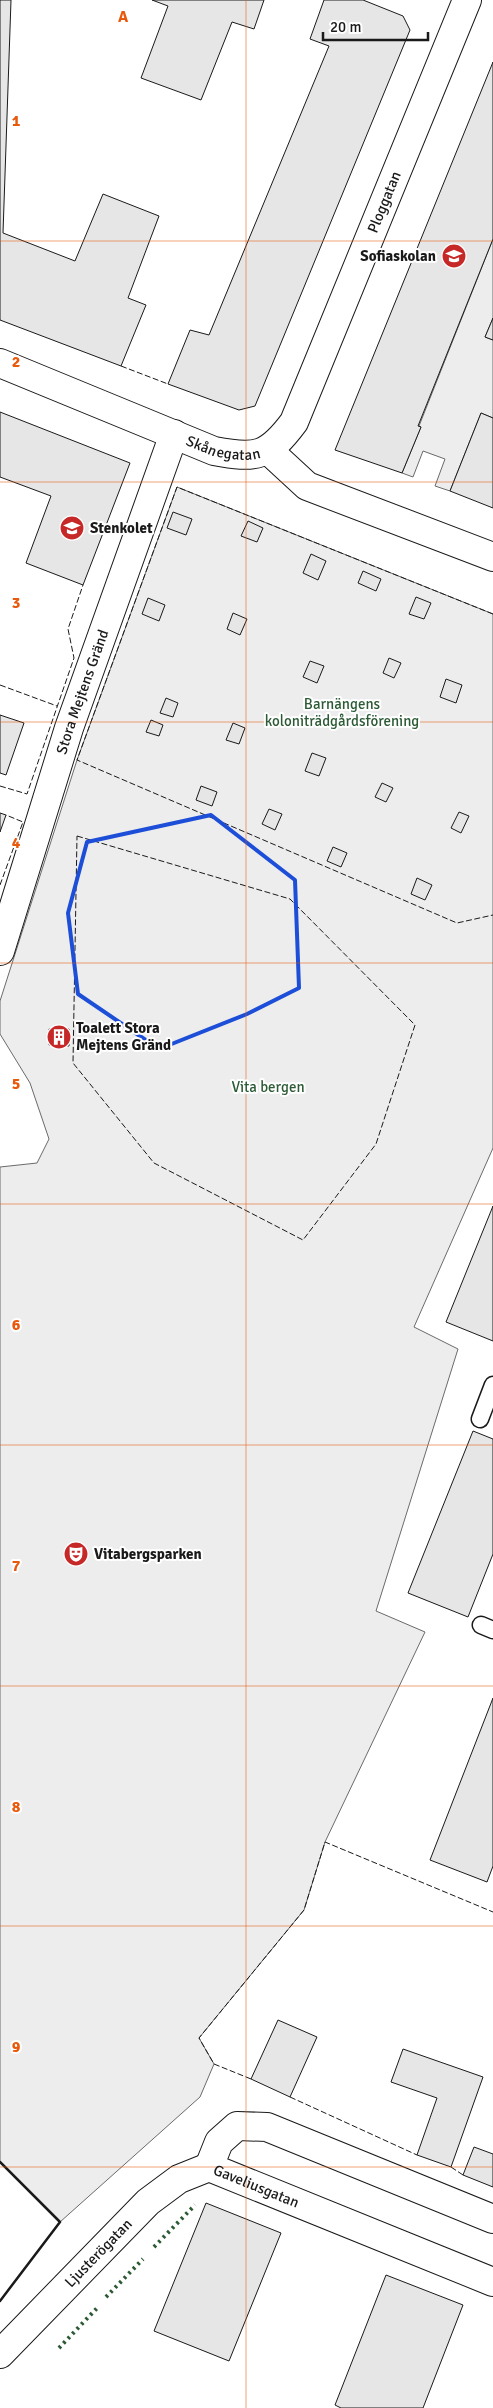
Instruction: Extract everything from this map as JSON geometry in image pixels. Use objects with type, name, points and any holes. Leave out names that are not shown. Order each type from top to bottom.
[{"type":"street","name":"Ploggatan","points":[[268,450],[280,441],[294,422],[466,0]]},
{"type":"street","name":"Skånegatan","points":[[0,363],[214,451],[243,457],[268,450],[307,486],[493,557]]},
{"type":"street","name":"Stora Mejtens Gränd","points":[[0,951],[69,728],[174,434]]},
{"type":"street","name":"Gaveliusgatan","points":[[493,2219],[267,2127],[237,2126],[219,2142],[209,2167],[493,2282]]},
{"type":"street","name":"Ljusterögatan","points":[[0,2354],[148,2202],[179,2179],[209,2167]]},
{"type":"lane","points":[[480,1419],[493,1385]]},
{"type":"highlighted area","points":[[211,815],[295,880],[299,988],[247,1014],[159,1049],[78,994],[68,913],[87,842]]},
{"type":"shaded area","points":[[493,239],[493,318],[485,337],[493,340],[493,418],[481,413],[450,491],[435,486],[445,459],[423,451],[413,477],[402,473]]},
{"type":"shaded area","name":"Vita bergen","points":[[177,487],[493,614],[493,1148],[414,1327],[458,1349],[376,1611],[425,1632],[325,1842],[304,1910],[199,2038],[214,2064],[200,2097],[60,2222],[0,2162],[0,1167],[37,1163],[49,1139],[30,1083],[0,1034],[0,1001],[77,760]]},
{"type":"building","points":[[0,0],[11,0],[3,233],[75,261],[103,194],[159,216],[128,298],[146,305],[121,366],[0,320]]},
{"type":"building","points":[[152,0],[264,0],[254,29],[232,22],[201,100],[141,78],[168,6]]},
{"type":"building","points":[[324,0],[363,0],[403,16],[410,30],[255,406],[239,410],[168,384],[190,330],[209,335],[329,46],[310,39]]},
{"type":"building","name":"Sofiaskolan","points":[[493,62],[493,239],[418,426],[421,427],[402,473],[335,450]]},
{"type":"building","points":[[493,318],[493,340],[485,337]]},
{"type":"building","points":[[0,412],[130,463],[83,585],[26,563],[51,496],[0,477]]},
{"type":"building","points":[[481,413],[493,418],[493,508],[450,491]]},
{"type":"building","points":[[173,512],[192,519],[186,535],[167,528]]},
{"type":"building","points":[[248,521],[263,528],[257,542],[241,536]]},
{"type":"building","points":[[311,554],[326,561],[318,580],[303,573]]},
{"type":"building","points":[[363,571],[381,579],[376,591],[358,583]]},
{"type":"building","points":[[416,597],[431,603],[424,619],[409,614]]},
{"type":"building","points":[[148,598],[165,605],[159,621],[142,614]]},
{"type":"building","points":[[233,613],[247,619],[240,635],[227,629]]},
{"type":"building","points":[[389,658],[401,663],[394,678],[383,673]]},
{"type":"building","points":[[310,661],[324,666],[317,683],[303,677]]},
{"type":"building","points":[[446,679],[462,685],[456,703],[440,697]]},
{"type":"building","points":[[166,698],[178,703],[173,717],[160,713]]},
{"type":"building","points":[[0,715],[24,723],[6,775],[0,773]]},
{"type":"building","points":[[151,720],[163,725],[159,736],[146,732]]},
{"type":"building","points":[[233,723],[245,728],[239,744],[226,740]]},
{"type":"building","points":[[312,753],[326,758],[319,776],[305,771]]},
{"type":"building","points":[[382,783],[393,788],[386,802],[375,797]]},
{"type":"building","points":[[201,786],[217,792],[212,806],[196,800]]},
{"type":"building","points":[[269,809],[282,814],[275,830],[262,824]]},
{"type":"building","points":[[459,812],[469,816],[461,833],[451,828]]},
{"type":"building","points":[[0,813],[6,815],[0,832]]},
{"type":"building","points":[[333,847],[347,853],[341,867],[327,861]]},
{"type":"building","points":[[417,878],[432,885],[425,900],[411,894]]},
{"type":"building","name":"Toalett Stora Mejtens Gränd","points":[[49,1029],[69,1029],[69,1046],[49,1045]]},
{"type":"building","points":[[493,1206],[493,1341],[446,1322]]},
{"type":"building","points":[[473,1431],[493,1439],[493,1554],[468,1617],[408,1593]]},
{"type":"building","points":[[493,1698],[493,1866],[487,1882],[430,1860]]},
{"type":"building","points":[[278,2020],[317,2037],[290,2097],[251,2079]]},
{"type":"building","points":[[403,2049],[483,2077],[451,2167],[417,2155],[437,2098],[391,2082]]},
{"type":"building","points":[[474,2147],[493,2154],[493,2187],[463,2175]]},
{"type":"building","points":[[206,2203],[281,2233],[229,2361],[154,2331]]},
{"type":"building","points":[[386,2275],[463,2305],[423,2408],[341,2408],[335,2405]]},
{"type":"hedge","points":[[154,2247],[195,2205]]},
{"type":"hedge","points":[[106,2297],[143,2259]]},
{"type":"hedge","points":[[59,2348],[98,2307]]},
{"type":"fence","points":[[121,366],[168,384]]},
{"type":"fence","points":[[493,614],[177,487],[77,760],[457,923],[493,915]]},
{"type":"fence","points":[[0,786],[27,794],[74,658],[68,629],[83,585]]},
{"type":"fence","points":[[0,685],[57,706]]},
{"type":"fence","points":[[0,885],[23,822],[6,815]]},
{"type":"fence","points":[[77,836],[290,899],[415,1025],[376,1144],[303,1240],[154,1163],[73,1063],[77,836]]},
{"type":"fence","points":[[251,2079],[214,2064],[199,2038],[304,1910],[325,1842],[493,1912]]},
{"type":"fence","points":[[290,2097],[417,2155]]},
{"type":"fence","points":[[451,2167],[463,2175]]},
{"type":"wall","points":[[0,2162],[60,2222],[0,2301]]},
{"type":"place","name":"Sofiaskolan","points":[[454,256]]},
{"type":"place","name":"Stenkolet","points":[[72,528]]},
{"type":"place","name":"Toalett Stora Mejtens Gränd","points":[[59,1037]]},
{"type":"place","name":"Vitabergsparken","points":[[76,1554]]},
{"type":"park label","name":"Barnängens koloniträdgårdsförening","points":[[342,712]]}]
